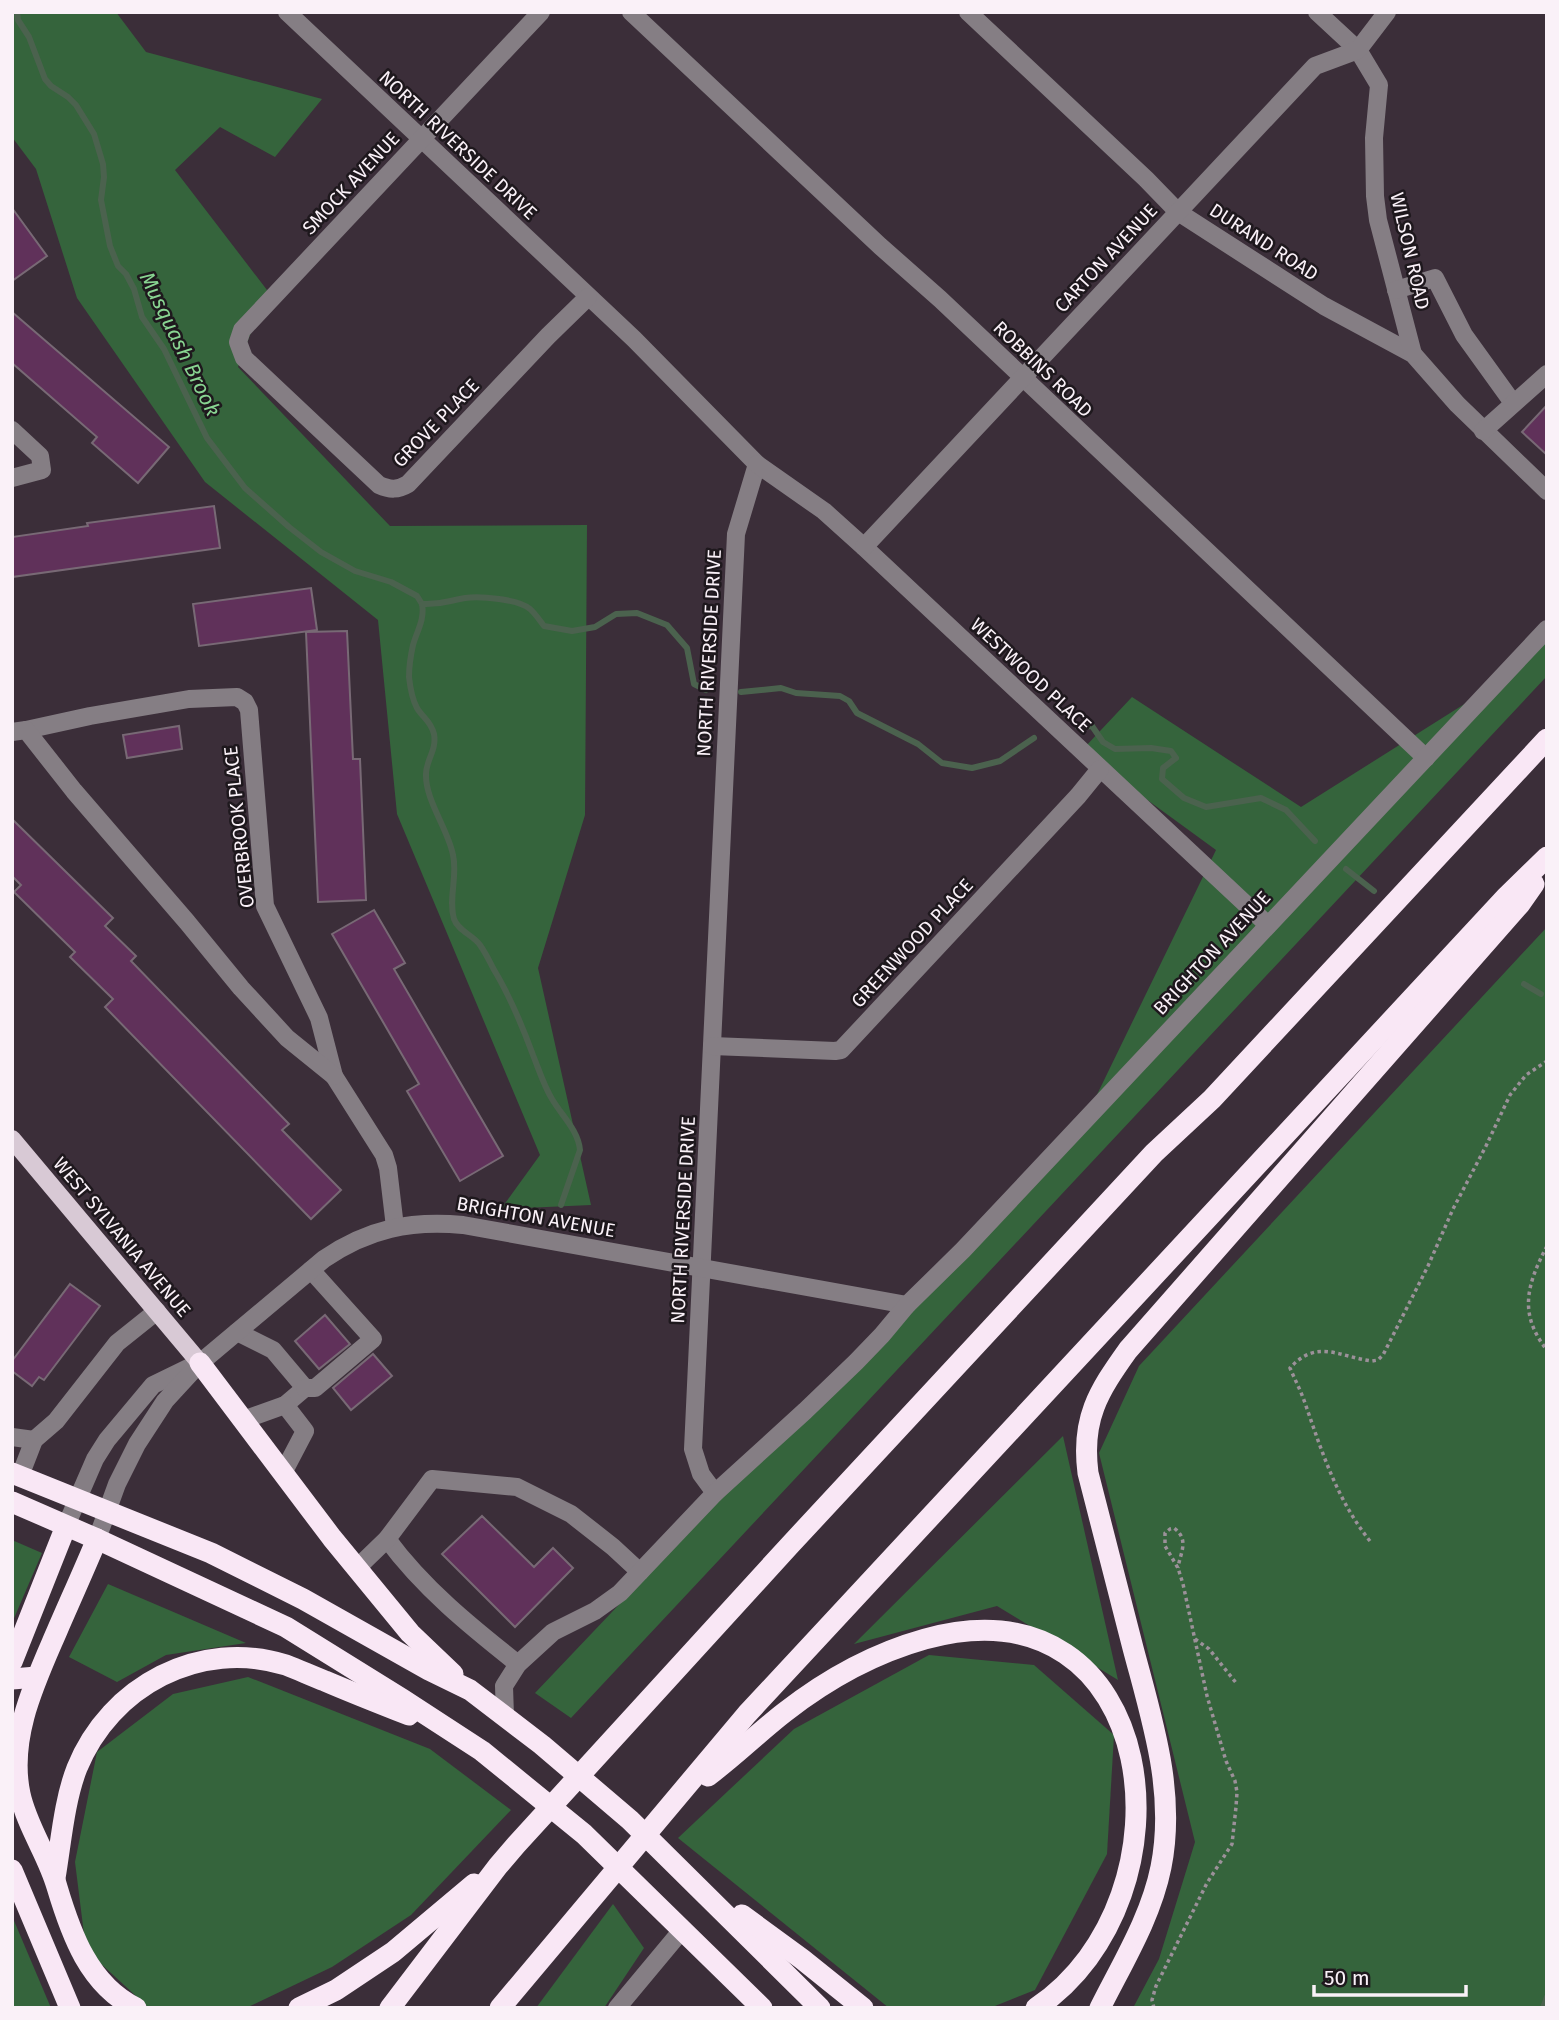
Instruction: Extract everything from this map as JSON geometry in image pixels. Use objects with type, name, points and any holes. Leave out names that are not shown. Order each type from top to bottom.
[{"type":"highway","points":[[390,2008],[516,1845],[1154,1153],[1212,1099],[1547,740]]},
{"type":"highway","points":[[505,2003],[585,1905],[766,1694],[1507,896],[1547,857]]},
{"type":"highway","points":[[1100,2008],[1151,1902],[1161,1869],[1166,1824],[1166,1788],[1158,1743],[1088,1473],[1087,1434],[1094,1403],[1104,1382],[1128,1350],[1520,904],[1547,866]]},
{"type":"highway","points":[[200,1363],[410,1633],[470,1690],[542,1745],[630,1820],[820,2008]]},
{"type":"highway","points":[[16,1475],[234,1565],[303,1599],[470,1690]]},
{"type":"highway","points":[[12,1502],[286,1628],[482,1751],[568,1820],[762,2008]]},
{"type":"highway","points":[[12,1662],[66,1526]]},
{"type":"highway","points":[[97,1539],[37,1677],[22,1724],[18,1742],[19,1790],[23,1806],[55,1878],[63,1909],[78,1946],[107,1989],[136,2008]]},
{"type":"highway","points":[[674,1803],[813,1692],[858,1666],[894,1650],[926,1639],[988,1631],[1030,1637],[1047,1643],[1071,1658],[1102,1688],[1122,1726],[1131,1757],[1137,1813],[1130,1871],[1117,1908],[1098,1944],[1071,1978],[1036,2008]]},
{"type":"highway","points":[[55,1878],[71,1784],[85,1750],[100,1726],[140,1688],[164,1674],[190,1664],[235,1657],[285,1665],[450,1731]]},
{"type":"highway","points":[[12,1679],[37,1677]]},
{"type":"highway","points":[[299,2008],[336,1990],[393,1952],[464,1891],[498,1866]]},
{"type":"highway","points":[[12,1870],[70,2008]]},
{"type":"highway","points":[[689,1877],[802,1959],[863,2008]]},
{"type":"main road","name":"WEST SYLVANIA AVENUE","points":[[12,1139],[200,1363]]},
{"type":"street","name":"NORTH RIVERSIDE DRIVE","points":[[287,12],[634,339],[757,464],[736,534],[692,1448],[701,1474],[715,1493]]},
{"type":"street","name":"SMOCK AVENUE","points":[[244,358],[238,342],[242,330],[541,12]]},
{"type":"street","name":"ROBBINS ROAD","points":[[631,12],[940,299],[1426,758]]},
{"type":"street","name":"DURAND ROAD","points":[[968,12],[1178,212],[1324,306],[1413,354],[1483,431],[1547,491]]},
{"type":"street","name":"WILSON ROAD","points":[[1317,12],[1358,50],[1379,85],[1374,138],[1378,220],[1413,354]]},
{"type":"street","points":[[1358,50],[1387,12]]},
{"type":"street","name":"CARTON AVENUE","points":[[864,547],[1315,66],[1358,50]]},
{"type":"street","points":[[1396,290],[1435,278],[1464,335],[1513,403]]},
{"type":"street","name":"GROVE PLACE","points":[[244,358],[379,485],[401,488],[408,484],[548,336],[589,297]]},
{"type":"street","points":[[1483,431],[1547,374]]},
{"type":"street","points":[[12,430],[40,456],[42,470],[12,478]]},
{"type":"street","name":"WESTWOOD PLACE","points":[[757,464],[824,512],[864,547],[1268,925]]},
{"type":"street","name":"BRIGHTON AVENUE","points":[[518,1664],[553,1632],[595,1611],[620,1593],[715,1493],[856,1362],[1547,629]]},
{"type":"street","name":"OVERBROOK PLACE","points":[[19,731],[189,699],[237,697],[245,702],[249,710],[265,906],[319,1018],[334,1076],[384,1155],[395,1227]]},
{"type":"street","points":[[19,731],[74,791],[241,988],[287,1038],[334,1076]]},
{"type":"street","name":"GREENWOOD PLACE","points":[[712,1046],[835,1051],[841,1049],[1078,796],[1100,769]]},
{"type":"street","name":"BRIGHTON AVENUE","points":[[97,1539],[117,1484],[137,1444],[164,1401],[200,1363],[342,1247],[362,1237],[395,1227],[435,1222],[463,1225],[907,1305]]},
{"type":"street","points":[[243,1420],[285,1405],[306,1388],[315,1388],[373,1339],[311,1270]]},
{"type":"street","points":[[16,1475],[34,1440],[56,1421],[117,1343],[157,1311]]},
{"type":"street","points":[[237,1332],[273,1350],[306,1388]]},
{"type":"street","name":"BRIGHTON AVENUE","points":[[66,1526],[95,1459],[107,1440],[153,1385],[200,1363]]},
{"type":"street","points":[[283,1473],[305,1431],[285,1405]]},
{"type":"street","points":[[12,1437],[34,1440]]},
{"type":"street","points":[[357,1568],[387,1539],[432,1479],[517,1487],[571,1514],[640,1572]]},
{"type":"street","points":[[387,1539],[431,1590],[518,1664],[504,1686],[505,1716]]},
{"type":"street","points":[[617,2008],[682,1930]]},
{"type":"path","points":[[1370,1541],[1337,1489],[1290,1368],[1315,1351],[1334,1352],[1372,1361],[1383,1355],[1510,1095],[1526,1075],[1547,1061]]},
{"type":"path","points":[[1547,1246],[1533,1276],[1528,1303],[1532,1327],[1537,1339],[1547,1350]]},
{"type":"path","points":[[1154,2008],[1152,2000],[1156,1986],[1207,1883],[1229,1850],[1233,1839],[1237,1792],[1208,1696],[1178,1568],[1165,1546],[1165,1533],[1174,1528],[1180,1532],[1184,1543],[1178,1568]]},
{"type":"path","points":[[1195,1639],[1209,1649],[1237,1684]]},
{"type":"green space","points":[[12,12],[116,12],[146,52],[322,99],[275,157],[220,127],[175,170],[267,290],[238,367],[390,526],[587,525],[585,815],[538,968],[591,1205],[501,1209],[540,1155],[397,814],[378,620],[205,482],[77,298],[36,169],[12,137]]},
{"type":"green space","points":[[1547,629],[1547,676],[571,1718],[535,1693],[1090,1109],[1216,850],[1109,772],[1085,747],[1132,697],[1301,807],[1493,686]]},
{"type":"green space","points":[[1547,927],[1547,2008],[1133,2008],[1159,1959],[1195,1842],[1099,1453],[1139,1366]]},
{"type":"green space","points":[[1063,1436],[1118,1680],[997,1606],[854,1644]]},
{"type":"green space","points":[[12,1540],[42,1553],[12,1623]]},
{"type":"green space","points":[[108,1584],[246,1643],[166,1655],[117,1682],[69,1657]]},
{"type":"green space","points":[[929,1655],[1034,1665],[1114,1735],[1107,1854],[1035,1990],[990,2008],[889,2008],[678,1838],[794,1729]]},
{"type":"green space","points":[[248,1677],[430,1749],[511,1810],[411,1915],[332,1967],[246,2008],[149,2008],[86,1950],[75,1862],[97,1752],[173,1694]]},
{"type":"green space","points":[[613,1904],[644,1948],[604,2008],[536,2008]]},
{"type":"green space","points":[[12,1916],[51,2008],[12,2008]]},
{"type":"building","points":[[12,208],[47,256],[12,281]]},
{"type":"building","points":[[12,312],[169,447],[138,483],[92,443],[97,437],[12,363]]},
{"type":"building","points":[[1547,405],[1547,455],[1522,432]]},
{"type":"building","points":[[214,506],[220,548],[12,577],[12,537],[88,526],[87,523]]},
{"type":"building","points":[[311,588],[317,630],[199,646],[193,604]]},
{"type":"building","points":[[347,631],[353,759],[360,759],[366,900],[318,902],[306,632]]},
{"type":"building","points":[[179,726],[182,749],[127,758],[123,735]]},
{"type":"building","points":[[12,819],[113,918],[105,926],[136,956],[131,961],[289,1124],[282,1130],[341,1190],[311,1219],[105,1007],[113,999],[70,957],[75,952],[14,892],[21,885],[12,876]]},
{"type":"building","points":[[374,910],[405,963],[394,969],[503,1156],[460,1181],[407,1091],[419,1084],[332,934]]},
{"type":"building","points":[[70,1284],[100,1306],[44,1380],[39,1377],[32,1386],[12,1371],[12,1361]]},
{"type":"building","points":[[325,1315],[350,1344],[319,1369],[295,1341]]},
{"type":"building","points":[[373,1354],[392,1376],[351,1410],[333,1388]]},
{"type":"building","points":[[482,1516],[534,1567],[553,1548],[573,1568],[515,1627],[442,1554]]},
{"type":"waterway","name":"Musquash Brook","points":[[17,12],[18,20],[29,37],[45,79],[76,105],[94,134],[103,164],[101,200],[110,246],[118,266],[134,289],[142,317],[164,349],[207,438],[245,488],[321,552],[355,571],[391,582],[417,596],[422,604]]},
{"type":"waterway","name":"Musquash Brook","points":[[422,604],[472,597],[509,601],[530,609],[544,626],[572,631],[595,627],[616,614],[637,613],[667,625],[687,648],[694,684],[706,690]]},
{"type":"waterway","points":[[422,604],[422,620],[413,645],[409,677],[415,704],[434,734],[434,745],[426,769],[427,784],[453,855],[452,911],[459,927],[477,942],[485,953],[505,989],[547,1089],[579,1143],[580,1150],[561,1205]]},
{"type":"waterway","name":"Musquash Brook","points":[[741,692],[781,688],[796,693],[840,696],[849,701],[857,713],[918,744],[942,763],[972,768],[1000,761],[1034,738]]},
{"type":"waterway","name":"Musquash Brook","points":[[1078,727],[1092,726],[1103,742],[1115,749],[1151,748],[1171,751],[1176,758],[1163,768],[1162,779],[1184,798],[1206,807],[1261,798],[1286,810],[1315,841]]},
{"type":"waterway","name":"Musquash Brook","points":[[1346,869],[1374,891]]},
{"type":"waterway","name":"Musquash Brook","points":[[1524,984],[1541,994]]},
{"type":"waterway","name":"Musquash Brook","points":[[1543,2008],[1547,1997]]}]
